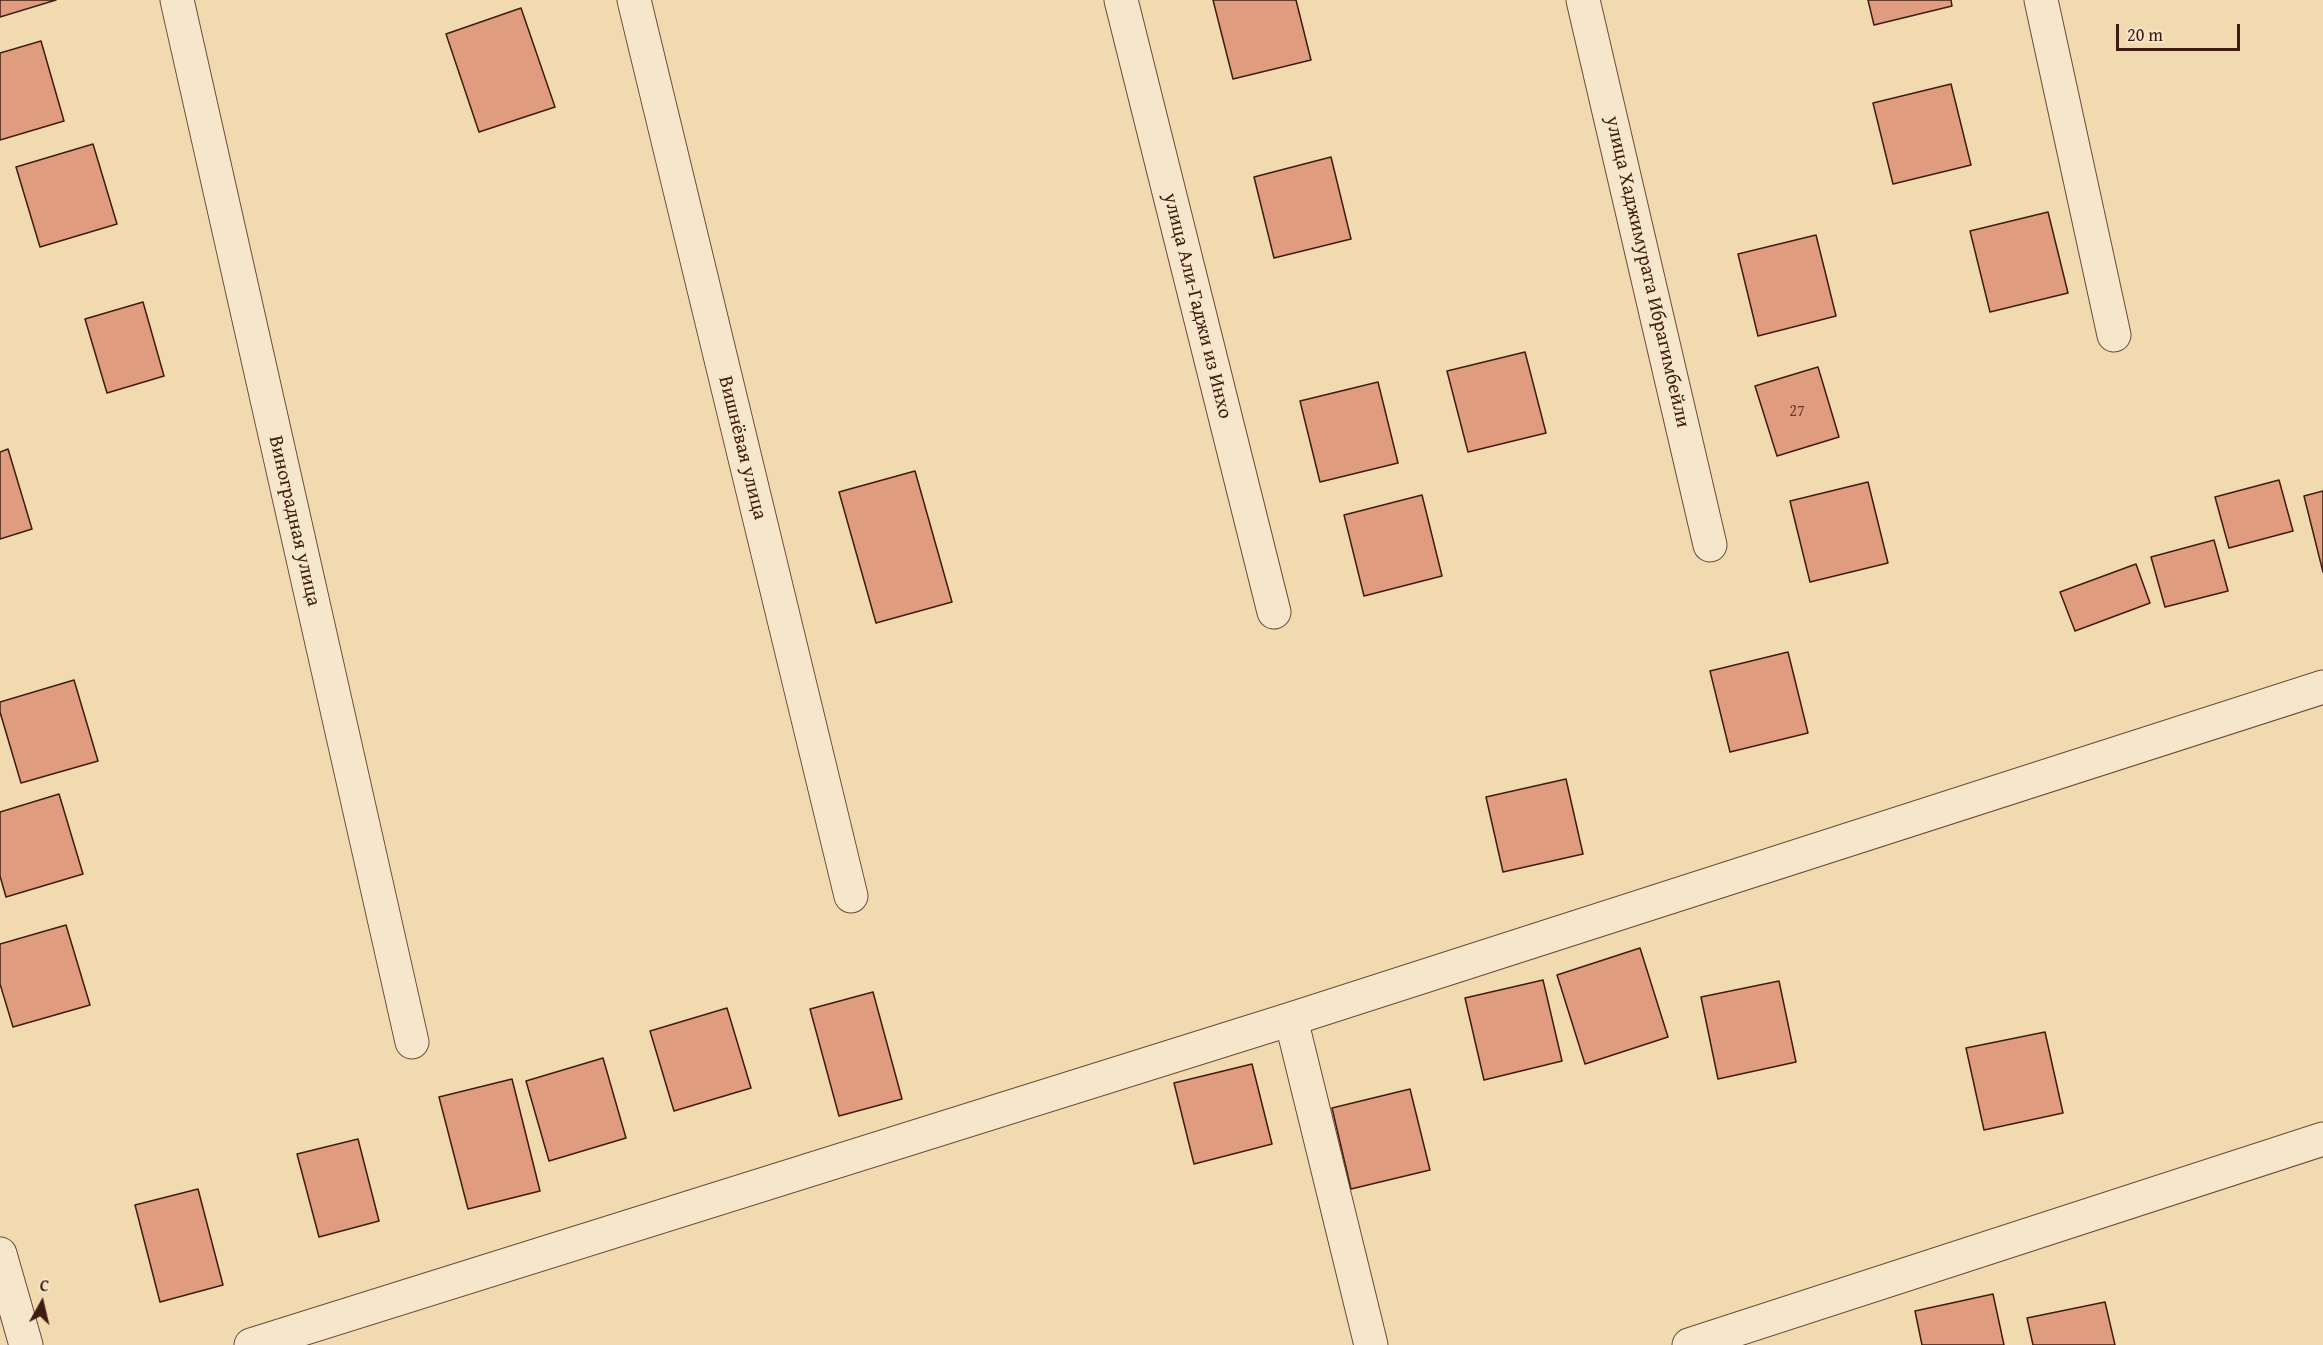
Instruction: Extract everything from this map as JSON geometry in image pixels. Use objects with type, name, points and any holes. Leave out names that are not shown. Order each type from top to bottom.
[{"type":"street","name":"Виноградная улица","points":[[177,0],[412,1042]]},
{"type":"street","name":"Вишнёвая улица","points":[[634,0],[851,896]]},
{"type":"street","name":"улица Али-Гаджи из Инхо","points":[[1121,0],[1274,612]]},
{"type":"street","name":"улица Хаджимурата Ибрагимбейли","points":[[1583,0],[1710,545]]},
{"type":"street","points":[[2041,0],[2114,335]]},
{"type":"street","points":[[251,1345],[1291,1019],[2323,687]]},
{"type":"street","points":[[1291,1019],[1371,1345]]},
{"type":"street","points":[[1689,1345],[2323,1139]]},
{"type":"street","points":[[0,1254],[26,1345]]},
{"type":"building","points":[[0,0],[56,0],[0,17]]},
{"type":"building","points":[[1213,0],[1296,0],[1311,60],[1233,79]]},
{"type":"building","points":[[1868,0],[1951,0],[1952,6],[1874,25]]},
{"type":"building","points":[[521,8],[555,107],[479,132],[446,34]]},
{"type":"building","points":[[41,41],[64,121],[0,140],[0,53]]},
{"type":"building","points":[[1951,84],[1971,165],[1893,184],[1873,103]]},
{"type":"building","points":[[93,144],[117,224],[40,247],[16,167]]},
{"type":"building","points":[[1331,157],[1351,239],[1274,258],[1254,177]]},
{"type":"building","points":[[2048,212],[2068,293],[1990,312],[1970,231]]},
{"type":"building","points":[[1816,235],[1836,316],[1758,336],[1738,254]]},
{"type":"building","points":[[143,302],[164,376],[107,393],[85,319]]},
{"type":"building","points":[[1525,352],[1546,433],[1468,452],[1447,371]]},
{"type":"building","points":[[1818,367],[1839,437],[1777,456],[1755,386]]},
{"type":"building","points":[[1378,382],[1398,463],[1320,482],[1300,401]]},
{"type":"building","points":[[8,449],[32,529],[0,539],[0,452]]},
{"type":"building","points":[[915,471],[952,602],[876,623],[839,492]]},
{"type":"building","points":[[2279,480],[2293,531],[2229,548],[2215,497]]},
{"type":"building","points":[[1868,482],[1888,563],[1810,582],[1790,501]]},
{"type":"building","points":[[2323,491],[2323,572],[2304,496]]},
{"type":"building","points":[[1422,495],[1442,576],[1364,596],[1344,515]]},
{"type":"building","points":[[2214,540],[2228,591],[2165,607],[2151,557]]},
{"type":"building","points":[[2136,564],[2150,603],[2075,631],[2060,592]]},
{"type":"building","points":[[1788,652],[1808,733],[1730,752],[1710,671]]},
{"type":"building","points":[[74,680],[98,761],[21,783],[0,712],[0,702]]},
{"type":"building","points":[[1566,779],[1583,854],[1503,872],[1486,797]]},
{"type":"building","points":[[59,794],[83,874],[6,897],[0,876],[0,812]]},
{"type":"building","points":[[66,925],[90,1005],[13,1027],[0,984],[0,944]]},
{"type":"building","points":[[1640,948],[1668,1037],[1585,1064],[1557,975]]},
{"type":"building","points":[[1543,980],[1562,1061],[1484,1080],[1465,998]]},
{"type":"building","points":[[1779,981],[1796,1062],[1718,1079],[1701,997]]},
{"type":"building","points":[[873,992],[902,1099],[839,1116],[810,1009]]},
{"type":"building","points":[[727,1008],[751,1088],[674,1111],[650,1031]]},
{"type":"building","points":[[2045,1032],[2063,1113],[1984,1130],[1966,1048]]},
{"type":"building","points":[[603,1058],[626,1138],[549,1161],[526,1081]]},
{"type":"building","points":[[1252,1064],[1272,1144],[1194,1164],[1174,1083]]},
{"type":"building","points":[[512,1079],[540,1191],[468,1209],[439,1097]]},
{"type":"building","points":[[1410,1089],[1430,1170],[1351,1189],[1332,1108]]},
{"type":"building","points":[[358,1139],[379,1221],[319,1237],[297,1154]]},
{"type":"building","points":[[198,1189],[223,1285],[160,1302],[135,1205]]},
{"type":"building","points":[[1993,1294],[2004,1345],[1922,1345],[1915,1311]]},
{"type":"building","points":[[2105,1302],[2115,1345],[2033,1345],[2027,1318]]}]
